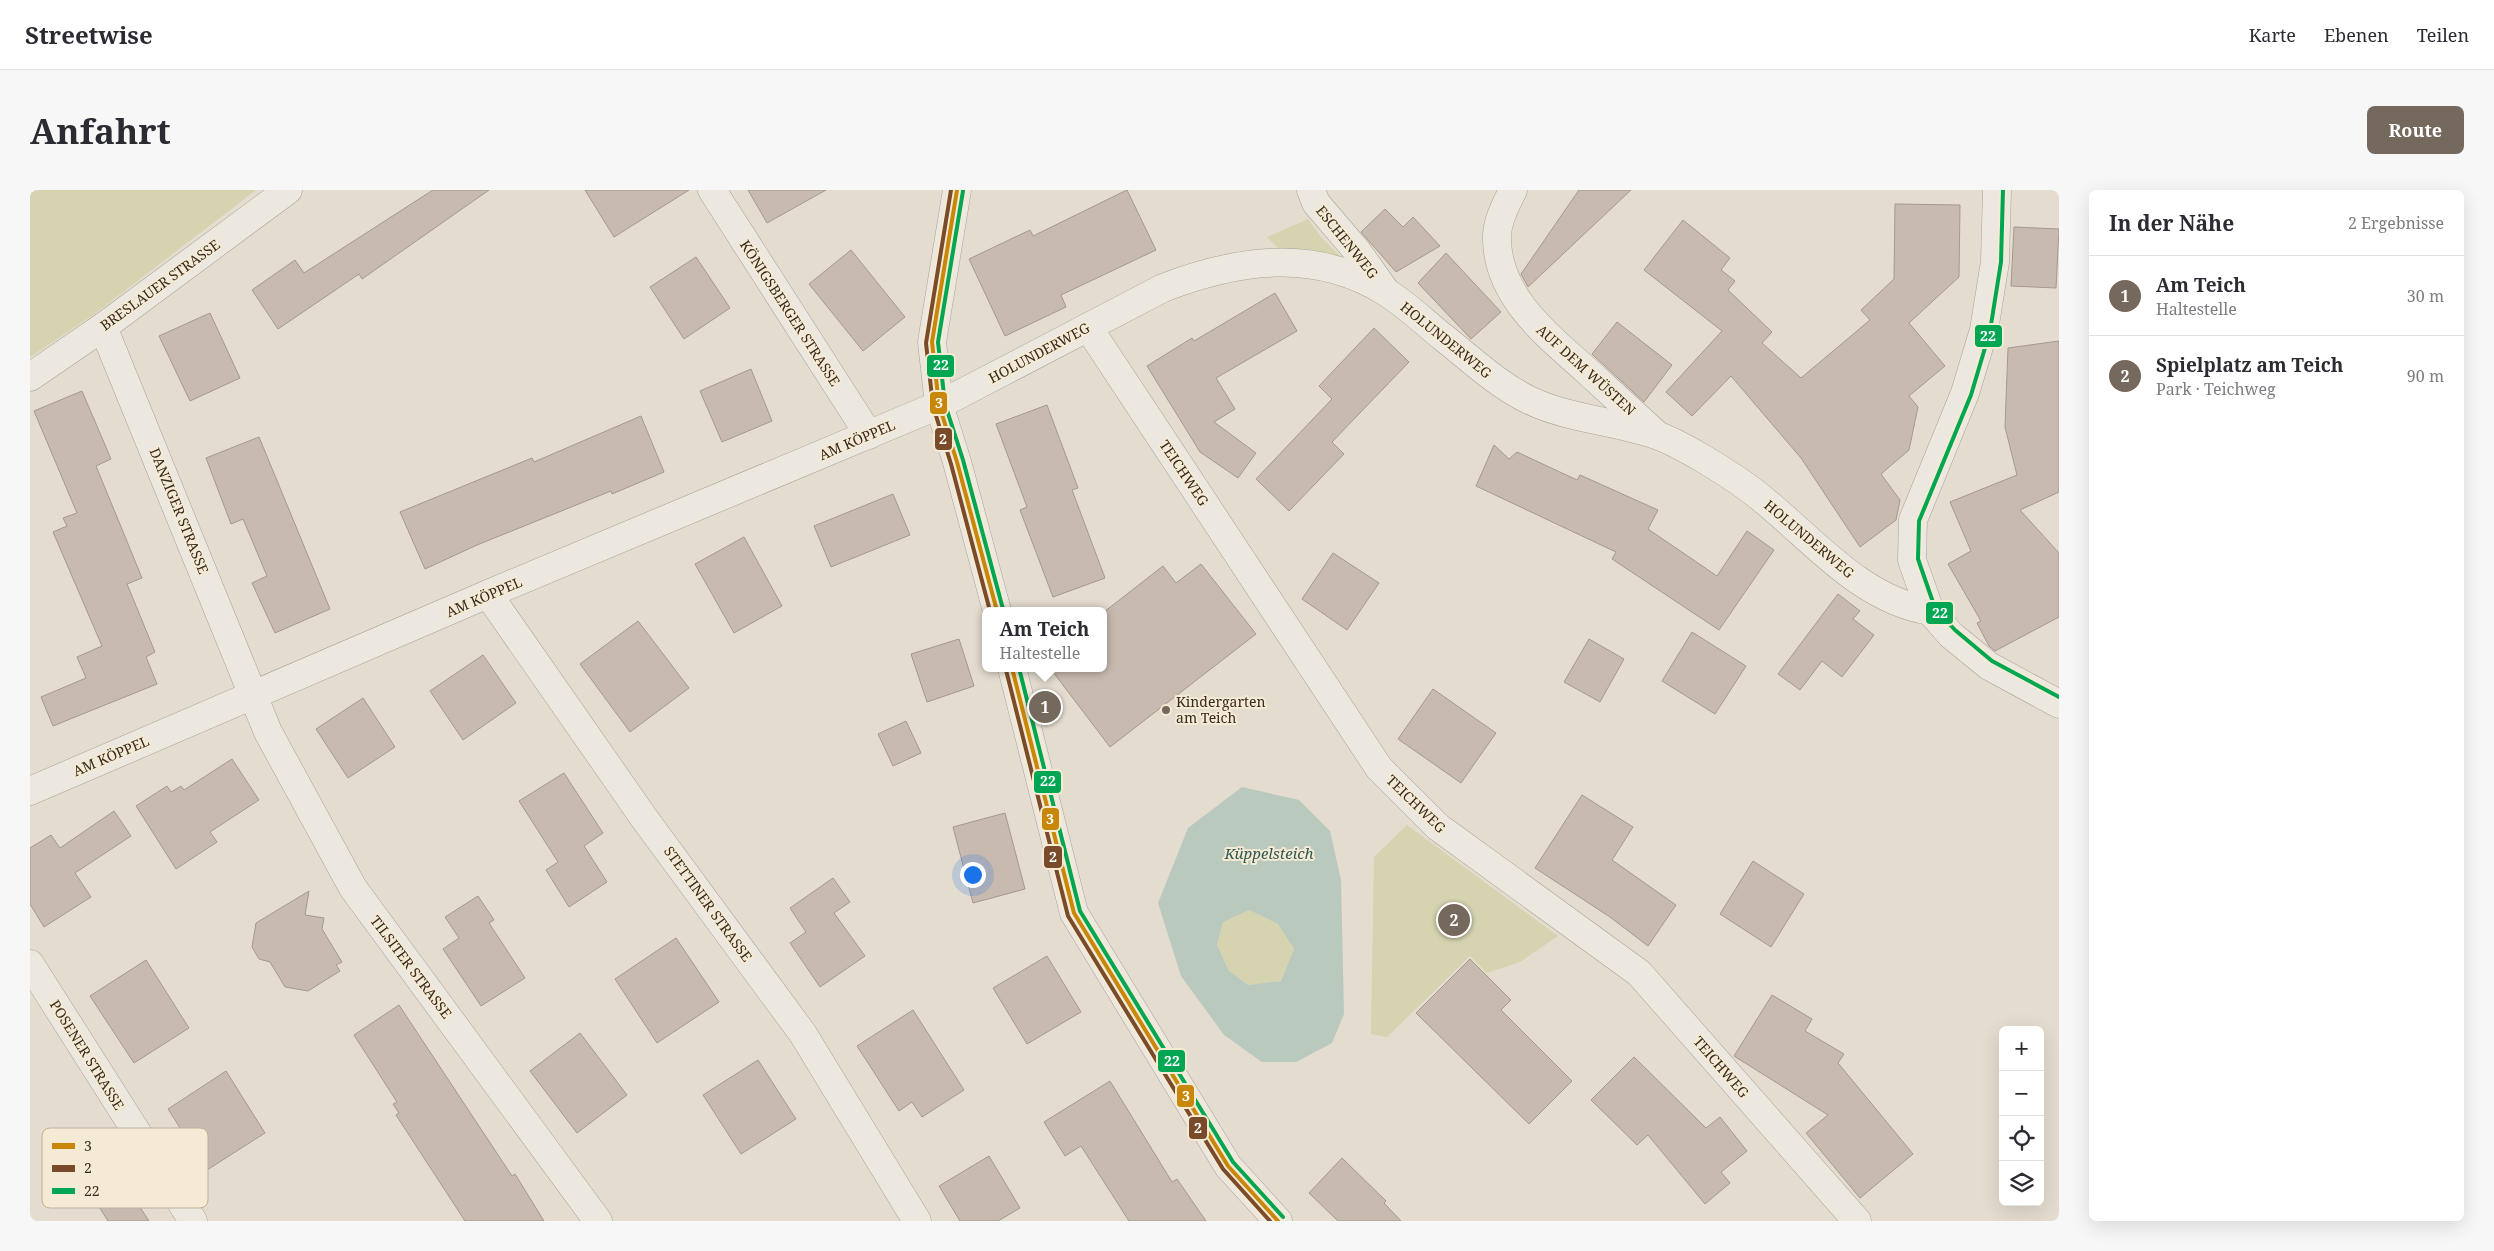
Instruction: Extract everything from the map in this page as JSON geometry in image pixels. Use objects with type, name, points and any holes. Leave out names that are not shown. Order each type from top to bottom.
[{"type":"street","name":"BRESLAUER STRASSE","points":[[30,377],[103,327],[288,190]]},
{"type":"street","name":"KÖNIGSBERGER STRASSE","points":[[712,190],[869,435]]},
{"type":"street","points":[[958,190],[932,342],[939,405],[957,462],[996,607]]},
{"type":"street","name":"ESCHENWEG","points":[[1311,190],[1316,203],[1357,250],[1387,292]]},
{"type":"street","name":"AUF DEM WÜSTEN","points":[[1513,190],[1500,216],[1497,241],[1504,271],[1516,296],[1542,332],[1657,435]]},
{"type":"street","points":[[1996,190],[1995,262],[1984,330],[1965,393],[1913,520],[1912,560],[1930,611],[1950,635],[1989,666],[2059,704]]},
{"type":"street","name":"HOLUNDERWEG","points":[[939,405],[1166,287],[1203,274],[1246,263],[1285,261],[1332,267],[1387,292],[1500,383],[1530,400],[1598,422],[1657,435],[1747,487],[1865,586],[1912,608],[1930,611]]},
{"type":"street","name":"DANZIGER STRASSE","points":[[103,327],[254,695]]},
{"type":"street","name":"TEICHWEG","points":[[1088,327],[1379,768],[1438,827],[1639,973],[1856,1221]]},
{"type":"street","name":"AM KÖPPEL","points":[[30,791],[488,594],[939,405]]},
{"type":"street","name":"STETTINER STRASSE","points":[[488,594],[644,818],[802,1034],[917,1221]]},
{"type":"street","points":[[1013,672],[1074,913],[1228,1166],[1278,1221]]},
{"type":"street","name":"TILSITER STRASSE","points":[[254,695],[268,732],[354,888],[598,1221]]},
{"type":"street","name":"POSENER STRASSE","points":[[30,964],[134,1128]]},
{"type":"street","name":"POSENER STRASSE","points":[[185,1208],[193,1221]]},
{"type":"shaded area","points":[[30,190],[256,190],[93,315],[30,357]]},
{"type":"shaded area","points":[[1308,219],[1321,237],[1346,262],[1315,253],[1278,248],[1267,237]]},
{"type":"shaded area","points":[[1407,825],[1558,936],[1520,962],[1487,973],[1470,956],[1387,1037],[1371,1034],[1374,857]]},
{"type":"shaded area","points":[[1249,910],[1278,924],[1294,949],[1281,981],[1248,985],[1229,971],[1217,945],[1223,922]]},
{"type":"water","name":"Küppelsteich","points":[[1242,787],[1299,800],[1330,831],[1341,880],[1344,1014],[1332,1043],[1296,1062],[1262,1062],[1224,1035],[1181,976],[1158,903],[1188,828]],"holes":[[[1249,910],[1278,924],[1294,949],[1281,981],[1248,985],[1229,971],[1217,945],[1223,922]]]},
{"type":"building","points":[[433,190],[489,190],[362,279],[359,274],[278,329],[252,290],[295,260],[304,273]]},
{"type":"building","points":[[585,190],[689,190],[614,237]]},
{"type":"building","points":[[748,190],[826,190],[767,223]]},
{"type":"building","points":[[1127,190],[1156,250],[1061,295],[1066,307],[1005,336],[969,259],[1030,230],[1033,236]]},
{"type":"building","points":[[1579,190],[1631,190],[1528,287],[1521,274]]},
{"type":"building","points":[[1895,204],[1960,205],[1959,277],[1909,323],[1945,366],[1909,396],[1918,407],[1909,450],[1881,474],[1900,500],[1896,520],[1860,547],[1801,458],[1731,376],[1692,416],[1666,392],[1722,331],[1644,270],[1683,220],[1730,258],[1721,270],[1735,281],[1728,290],[1772,332],[1762,343],[1801,378],[1870,320],[1861,310],[1894,279]]},
{"type":"building","points":[[1385,209],[1403,227],[1413,217],[1440,246],[1396,272],[1361,232]]},
{"type":"building","points":[[2014,227],[2059,229],[2056,288],[2011,286]]},
{"type":"building","points":[[851,250],[905,317],[863,351],[809,284]]},
{"type":"building","points":[[1446,253],[1501,312],[1471,339],[1418,283]]},
{"type":"building","points":[[696,257],[730,308],[684,339],[650,287]]},
{"type":"building","points":[[1275,293],[1297,331],[1216,378],[1235,409],[1214,422],[1256,453],[1238,478],[1200,452],[1147,366],[1192,338],[1194,341]]},
{"type":"building","points":[[210,313],[240,378],[190,401],[159,336]]},
{"type":"building","points":[[1617,322],[1672,365],[1644,402],[1592,354]]},
{"type":"building","points":[[1374,328],[1409,362],[1332,442],[1344,454],[1289,511],[1256,479],[1332,399],[1319,386]]},
{"type":"building","points":[[2059,341],[2059,492],[2020,510],[2059,553],[2059,617],[1995,651],[1989,646],[1977,623],[1981,621],[1948,564],[1971,551],[1950,502],[2017,475],[2005,427],[2008,348]]},
{"type":"building","points":[[751,369],[772,421],[722,442],[700,391]]},
{"type":"building","points":[[82,391],[111,459],[96,466],[142,578],[127,584],[155,652],[146,657],[157,684],[53,726],[41,697],[86,678],[77,657],[102,646],[53,532],[67,526],[63,518],[77,513],[34,411]]},
{"type":"building","points":[[1047,405],[1078,488],[1072,490],[1105,578],[1053,597],[1020,510],[1027,507],[996,424]]},
{"type":"building","points":[[641,416],[664,472],[612,494],[611,491],[477,545],[425,569],[400,512],[532,458],[534,462]]},
{"type":"building","points":[[259,437],[330,609],[275,633],[252,583],[267,576],[243,519],[231,524],[206,458]]},
{"type":"building","points":[[1494,445],[1509,459],[1517,452],[1577,480],[1580,475],[1658,510],[1648,529],[1717,576],[1747,531],[1774,550],[1719,630],[1612,559],[1616,552],[1476,486]]},
{"type":"building","points":[[893,494],[910,535],[831,567],[814,526]]},
{"type":"building","points":[[744,537],[782,606],[734,633],[695,564]]},
{"type":"building","points":[[1333,553],[1379,583],[1347,630],[1302,599]]},
{"type":"building","name":"Kindergarten am Teich","points":[[1201,564],[1256,634],[1110,747],[1053,672],[1107,672],[1107,610],[1163,566],[1176,583]]},
{"type":"building","points":[[1838,594],[1860,611],[1853,619],[1874,635],[1842,677],[1822,661],[1800,690],[1778,674]]},
{"type":"building","points":[[638,621],[689,688],[630,732],[580,664]]},
{"type":"building","points":[[1692,632],[1746,666],[1715,714],[1662,681]]},
{"type":"building","points":[[959,639],[974,686],[927,702],[911,654]]},
{"type":"building","points":[[1589,639],[1624,659],[1600,702],[1564,682]]},
{"type":"building","points":[[483,655],[516,703],[463,740],[430,691]]},
{"type":"building","points":[[1433,689],[1496,733],[1461,783],[1398,739]]},
{"type":"building","points":[[363,698],[395,747],[348,778],[316,729]]},
{"type":"building","points":[[906,721],[921,753],[893,766],[878,734]]},
{"type":"building","points":[[232,759],[259,800],[210,832],[217,842],[176,869],[136,806],[167,786],[171,792],[181,786],[184,790]]},
{"type":"building","points":[[564,773],[603,833],[584,846],[607,882],[569,907],[546,870],[558,862],[519,801]]},
{"type":"building","points":[[1582,795],[1633,827],[1612,860],[1676,905],[1648,946],[1610,917],[1535,868]]},
{"type":"building","points":[[114,811],[131,836],[75,873],[91,897],[44,927],[30,904],[30,848],[51,835],[60,848]]},
{"type":"building","points":[[1005,813],[1025,889],[973,903],[953,827]]},
{"type":"building","points":[[1753,861],[1804,894],[1771,947],[1720,914]]},
{"type":"building","points":[[833,878],[850,902],[834,913],[865,956],[820,987],[790,943],[806,932],[790,908]]},
{"type":"building","points":[[309,891],[305,915],[324,918],[322,929],[342,962],[336,965],[340,971],[308,991],[285,987],[270,962],[259,959],[252,947],[256,923]]},
{"type":"building","points":[[478,896],[494,920],[489,923],[525,978],[481,1006],[443,949],[459,938],[445,917]]},
{"type":"building","points":[[676,938],[719,1002],[657,1043],[615,979]]},
{"type":"building","points":[[1047,956],[1081,1012],[1027,1044],[993,988]]},
{"type":"building","points":[[1470,959],[1511,1000],[1501,1010],[1572,1081],[1529,1124],[1416,1013]]},
{"type":"building","points":[[146,960],[189,1028],[134,1063],[90,996]]},
{"type":"building","points":[[1772,995],[1812,1019],[1805,1031],[1844,1054],[1838,1063],[1913,1154],[1860,1198],[1806,1133],[1828,1115],[1734,1056]]},
{"type":"building","points":[[399,1005],[512,1176],[515,1174],[544,1221],[465,1221],[396,1115],[399,1113],[393,1104],[397,1102],[354,1035]]},
{"type":"building","points":[[913,1010],[964,1090],[922,1117],[912,1102],[899,1111],[857,1046]]},
{"type":"building","points":[[580,1033],[627,1095],[577,1133],[530,1071]]},
{"type":"building","points":[[1634,1057],[1706,1128],[1720,1117],[1747,1151],[1721,1172],[1730,1183],[1705,1204],[1648,1135],[1637,1145],[1591,1100]]},
{"type":"building","points":[[758,1060],[796,1119],[741,1154],[703,1095]]},
{"type":"building","points":[[226,1071],[265,1133],[208,1169],[208,1128],[180,1128],[168,1109]]},
{"type":"building","points":[[1110,1081],[1172,1182],[1177,1179],[1206,1221],[1129,1221],[1081,1146],[1065,1156],[1044,1122]]},
{"type":"building","points":[[989,1156],[1020,1208],[998,1221],[960,1221],[939,1186]]},
{"type":"building","points":[[1342,1158],[1386,1201],[1384,1203],[1401,1221],[1338,1221],[1309,1193]]},
{"type":"building","points":[[100,1208],[141,1208],[149,1221],[108,1221]]},
{"type":"transit line","name":"2","points":[[951,190],[926,343],[933,406],[951,464],[989,607]]},
{"type":"transit line","name":"3","points":[[957,190],[932,342],[939,405],[957,462],[996,607]]},
{"type":"transit line","name":"22","points":[[2003,190],[2001,262],[1990,331],[1971,395],[1919,521],[1918,559],[1935,608],[1955,630],[1992,661],[2059,697]]},
{"type":"transit line","name":"22","points":[[963,191],[938,342],[945,404],[963,460],[1002,607]]},
{"type":"transit line","name":"2","points":[[1007,672],[1068,916],[1223,1169],[1270,1221]]},
{"type":"transit line","name":"3","points":[[1013,672],[1074,913],[1228,1166],[1278,1221]]},
{"type":"transit line","name":"22","points":[[1020,672],[1080,911],[1233,1162],[1283,1217]]},
{"type":"place","name":"Am Teich","points":[[1045,707]]},
{"type":"place","name":"Kindergarten am Teich","points":[[1166,710]]},
{"type":"place","name":"Spielplatz am Teich","points":[[1454,920]]}]
